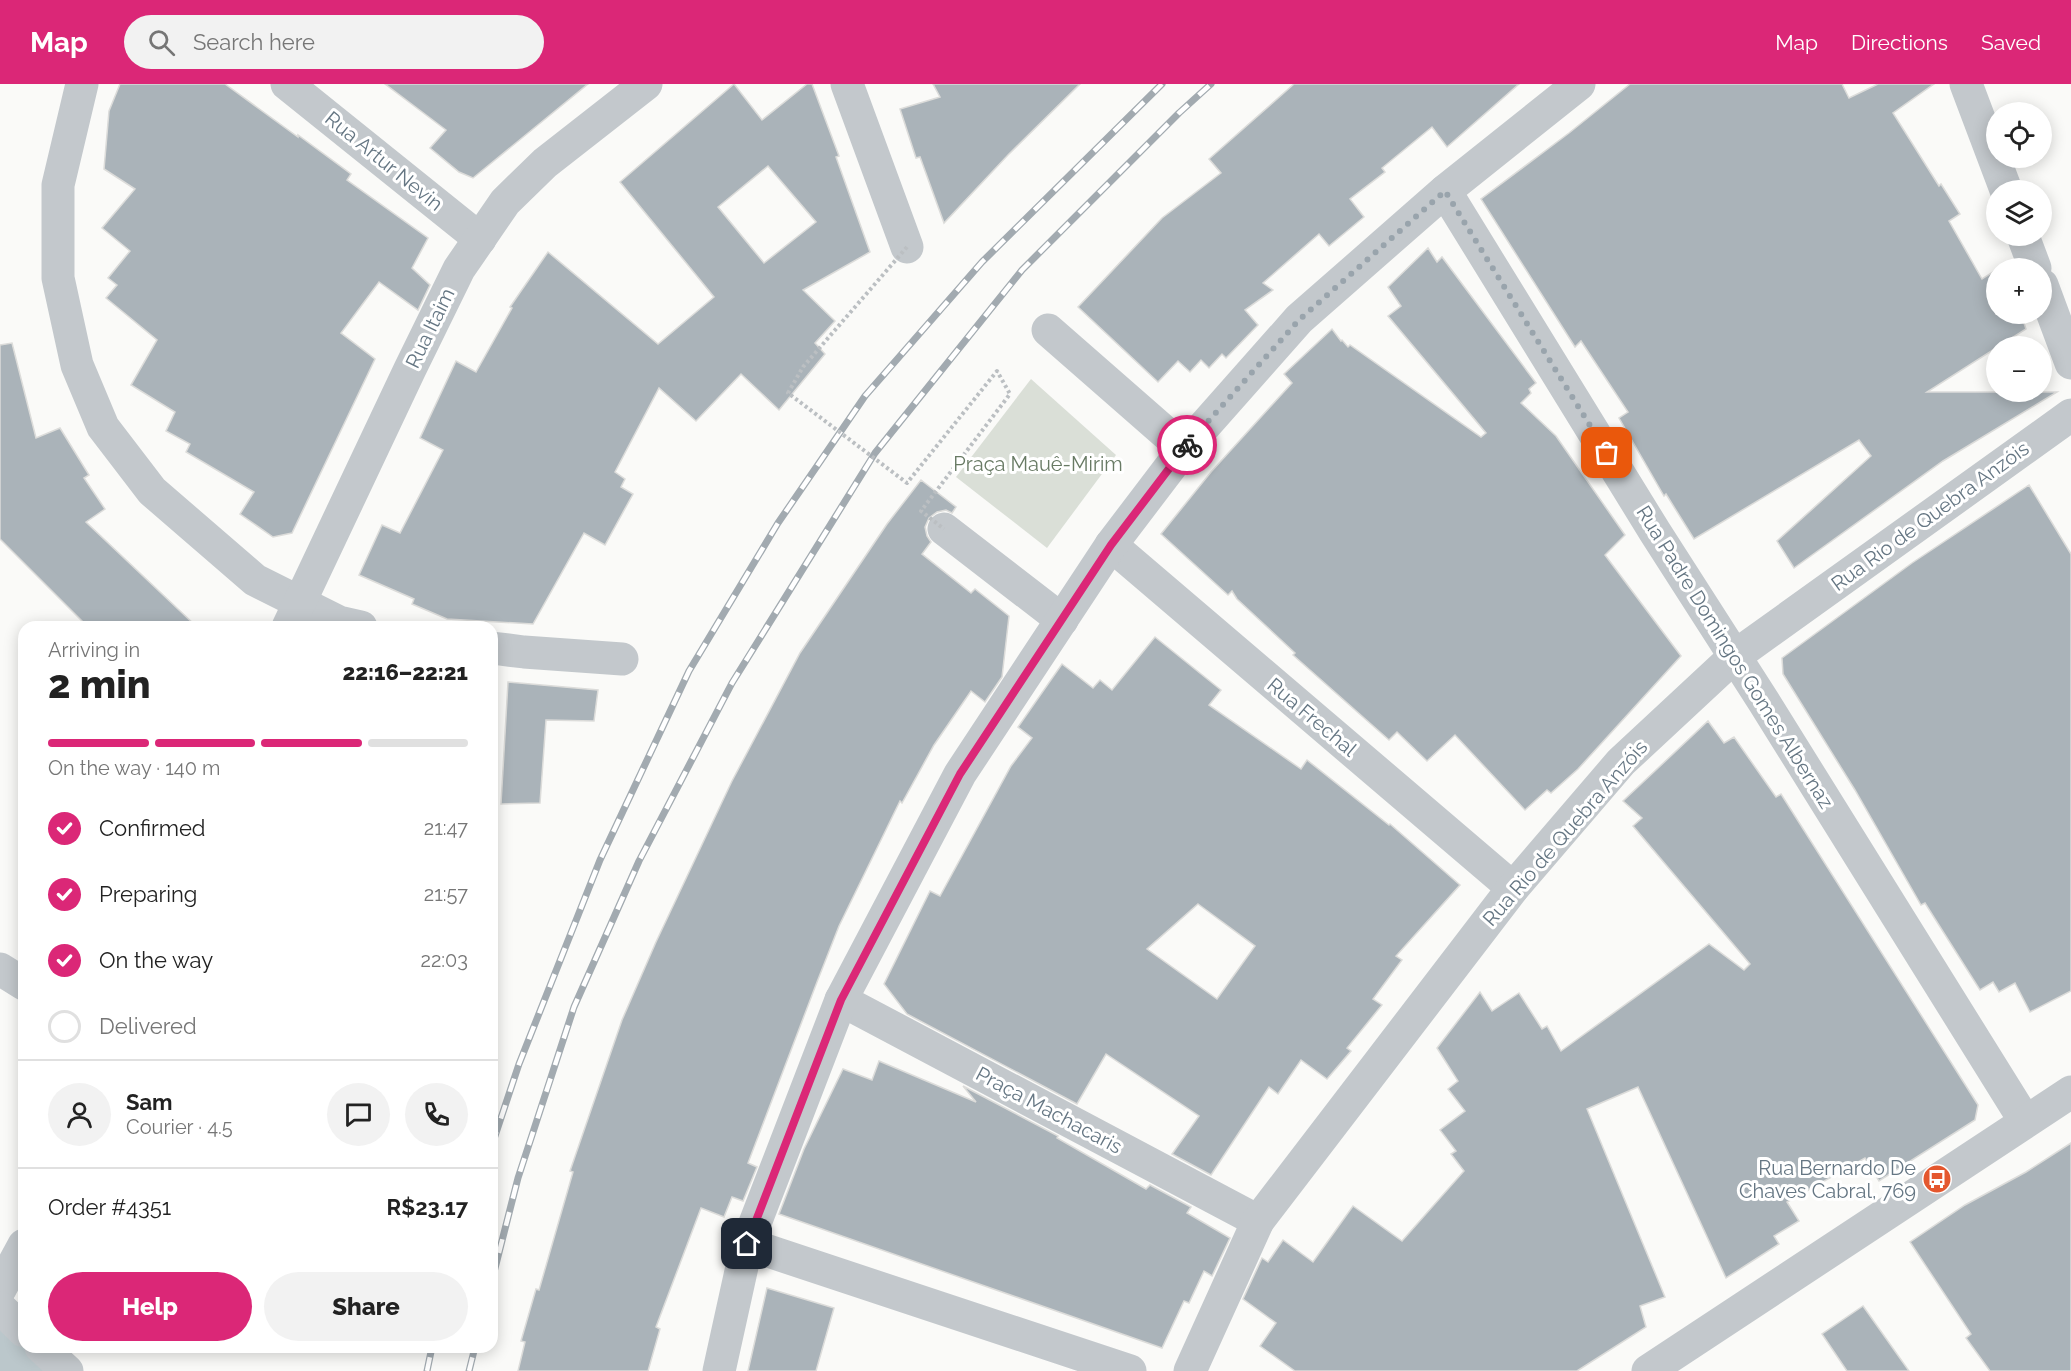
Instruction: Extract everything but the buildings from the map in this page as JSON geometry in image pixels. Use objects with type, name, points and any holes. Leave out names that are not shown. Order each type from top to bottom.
[{"type":"street","points":[[82,84],[58,185],[58,278],[77,365],[103,427],[152,491],[294,615],[333,621]]},
{"type":"street","name":"Rua Artur Nevin","points":[[287,84],[480,238]]},
{"type":"street","name":"Rua Itaim","points":[[294,615],[459,269],[505,202],[545,163],[646,84]]},
{"type":"street","points":[[847,84],[907,247]]},
{"type":"street","points":[[719,1371],[747,1244],[841,1000],[960,774],[1111,545],[1184,449],[1299,320],[1445,191],[1579,84]]},
{"type":"street","points":[[1966,84],[2002,180]]},
{"type":"street","name":"Rua Padre Domingos Gomes Albernaz","points":[[1445,191],[1636,501],[2025,1121]]},
{"type":"street","points":[[2052,312],[2071,363]]},
{"type":"street","points":[[1048,330],[1184,449]]},
{"type":"street","name":"Rua Rio de Quebra Anzóis","points":[[1190,1371],[1257,1221],[1514,888],[1621,762],[1735,656],[2071,415]]},
{"type":"street","points":[[944,529],[1062,620]]},
{"type":"street","name":"Rua Frechal","points":[[1111,545],[1514,888]]},
{"type":"street","points":[[498,649],[622,658]]},
{"type":"street","points":[[0,969],[18,980]]},
{"type":"street","name":"Praça Machacaris","points":[[841,1000],[1257,1221]]},
{"type":"street","points":[[1648,1371],[2071,1092]]},
{"type":"street","points":[[747,1244],[1130,1371]]},
{"type":"street","points":[[0,1289],[18,1256]]},
{"type":"street","points":[[0,1308],[18,1325]]},
{"type":"street","points":[[48,1353],[67,1371]]},
{"type":"path","points":[[907,247],[803,367],[788,393],[907,483],[997,371],[1010,394],[921,511],[944,529]]},
{"type":"green space","name":"Praça Mauê-Mirim","points":[[1031,379],[1116,455],[1047,548],[956,477]]},
{"type":"waterway","points":[[0,1354],[17,1371]]},
{"type":"railway","points":[[498,1127],[519,1064],[600,860],[689,671],[778,523],[865,396],[982,262],[1162,84]]},
{"type":"railway","points":[[498,1256],[518,1178],[574,1007],[639,861],[732,683],[875,453],[1022,270],[1211,84]]},
{"type":"railway","points":[[427,1371],[431,1353]]},
{"type":"railway","points":[[469,1371],[474,1353]]},
{"type":"way so far","points":[[1187,445],[1299,320],[1445,191],[1607,453]]},
{"type":"place","name":"Rua Bernardo De Chaves Cabral, 769","points":[[1937,1179]]},
{"type":"route","points":[[747,1244],[841,1000],[960,774],[1111,545],[1187,445]]}]
